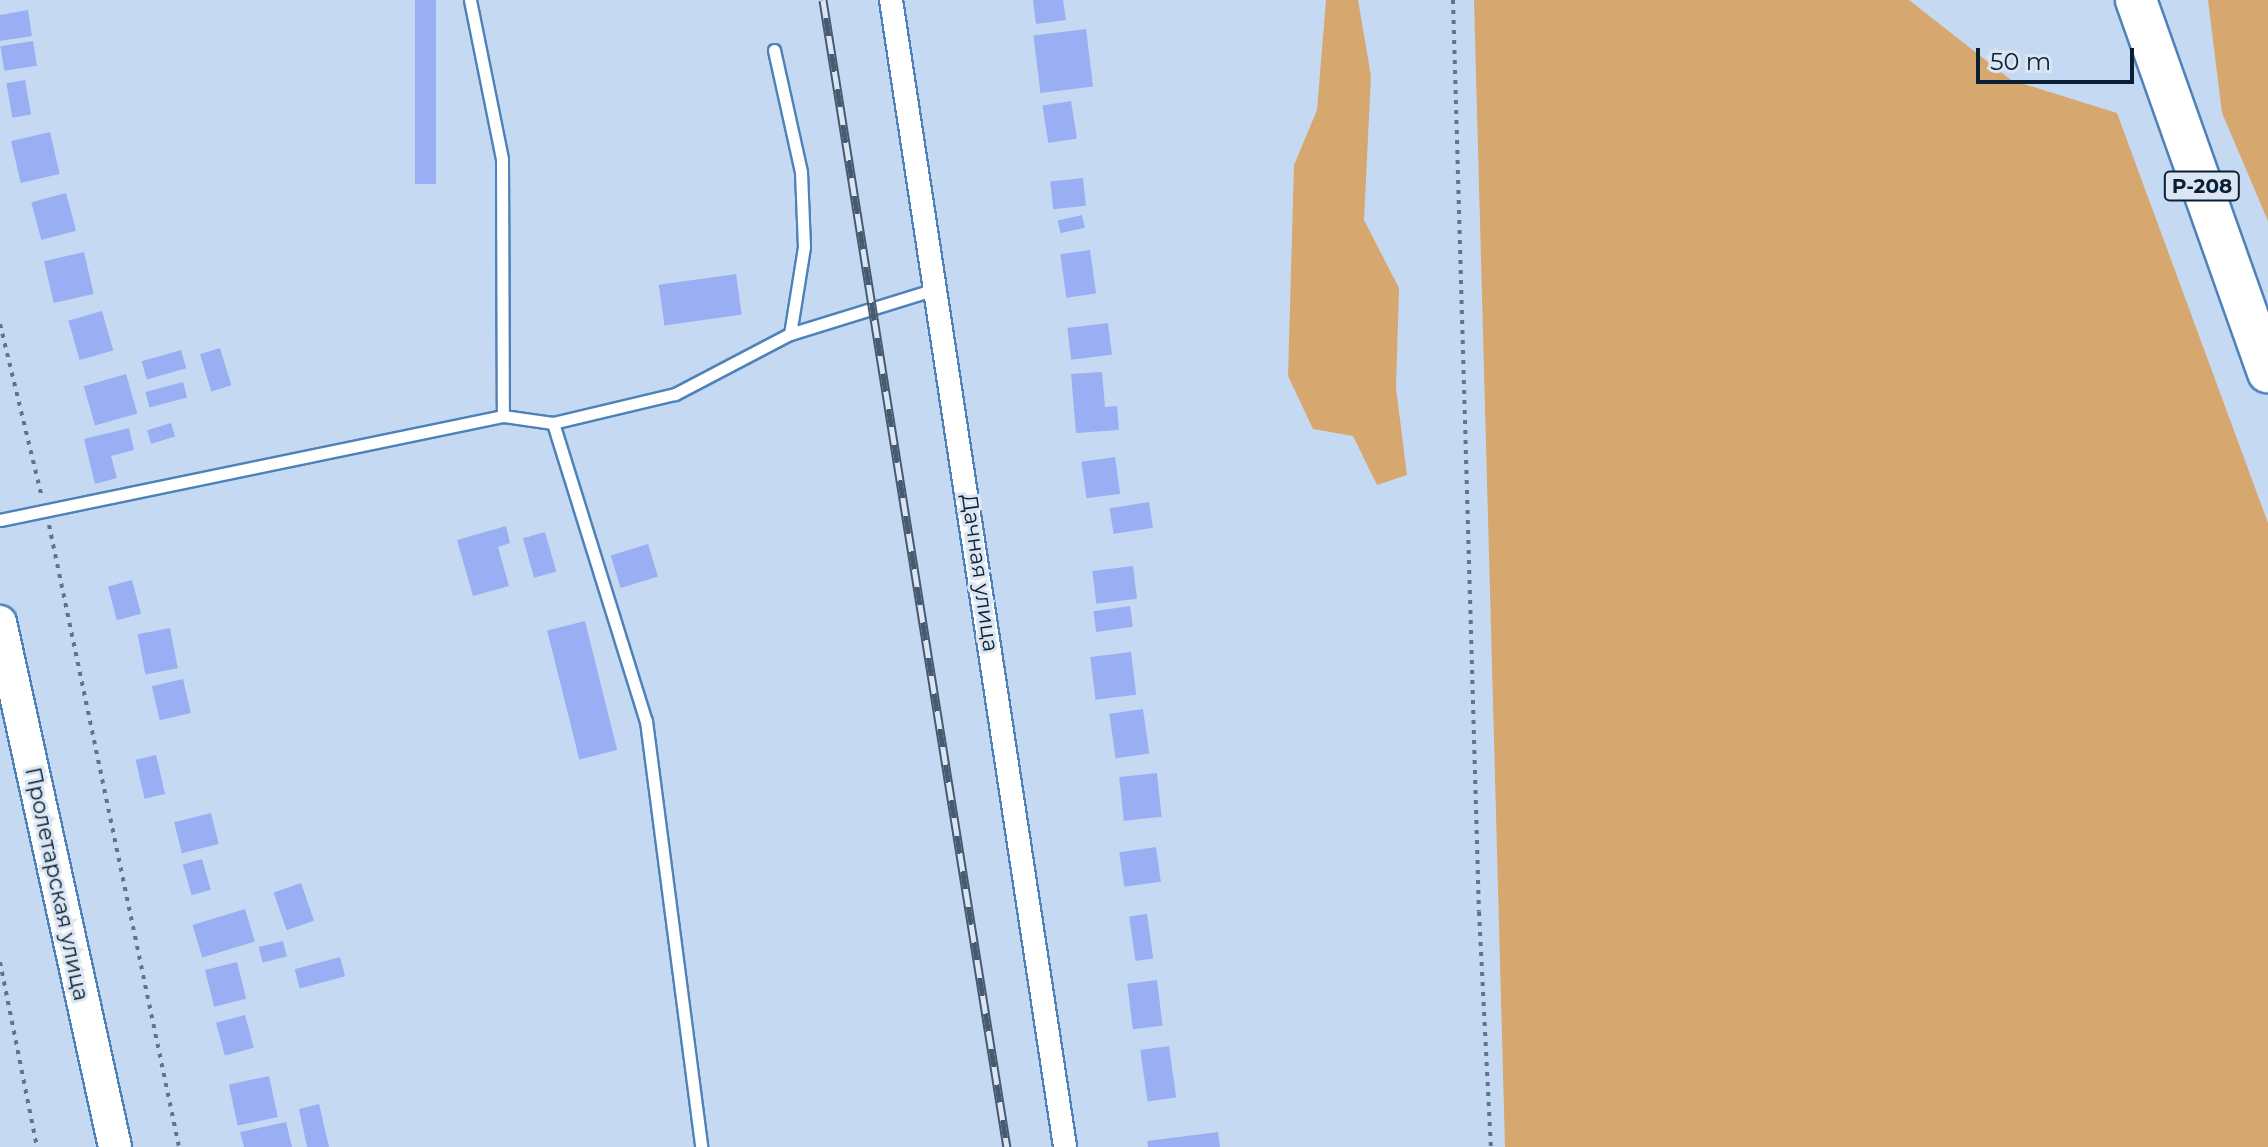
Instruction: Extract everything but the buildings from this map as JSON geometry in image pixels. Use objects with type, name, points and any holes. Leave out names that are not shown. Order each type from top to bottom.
[{"type":"highway","name":"Р-208","points":[[2136,0],[2268,372]]},
{"type":"main road","name":"Пролетарская улица","points":[[0,622],[115,1147]]},
{"type":"street","name":"Дачная улица","points":[[891,0],[1065,1147]]},
{"type":"lane","points":[[470,0],[502,159],[503,416]]},
{"type":"lane","points":[[774,50],[801,172],[804,247],[790,334]]},
{"type":"lane","points":[[0,520],[46,514],[503,416],[553,423],[675,394],[790,334],[937,288]]},
{"type":"lane","points":[[553,423],[646,721],[701,1147]]},
{"type":"path","points":[[1453,0],[1479,912],[1491,1147]]},
{"type":"path","points":[[0,324],[46,514],[179,1147]]},
{"type":"path","points":[[0,962],[37,1147]]},
{"type":"shaded area","points":[[1326,0],[1358,0],[1371,76],[1364,220],[1399,288],[1396,388],[1407,475],[1377,485],[1353,436],[1313,429],[1288,376],[1294,165],[1317,110]]},
{"type":"shaded area","points":[[1474,0],[1909,0],[2011,80],[2117,113],[2268,523],[2268,1147],[1505,1147]]},
{"type":"shaded area","points":[[2208,0],[2268,0],[2268,221],[2222,113]]},
{"type":"railway","points":[[823,0],[1007,1147]]}]
